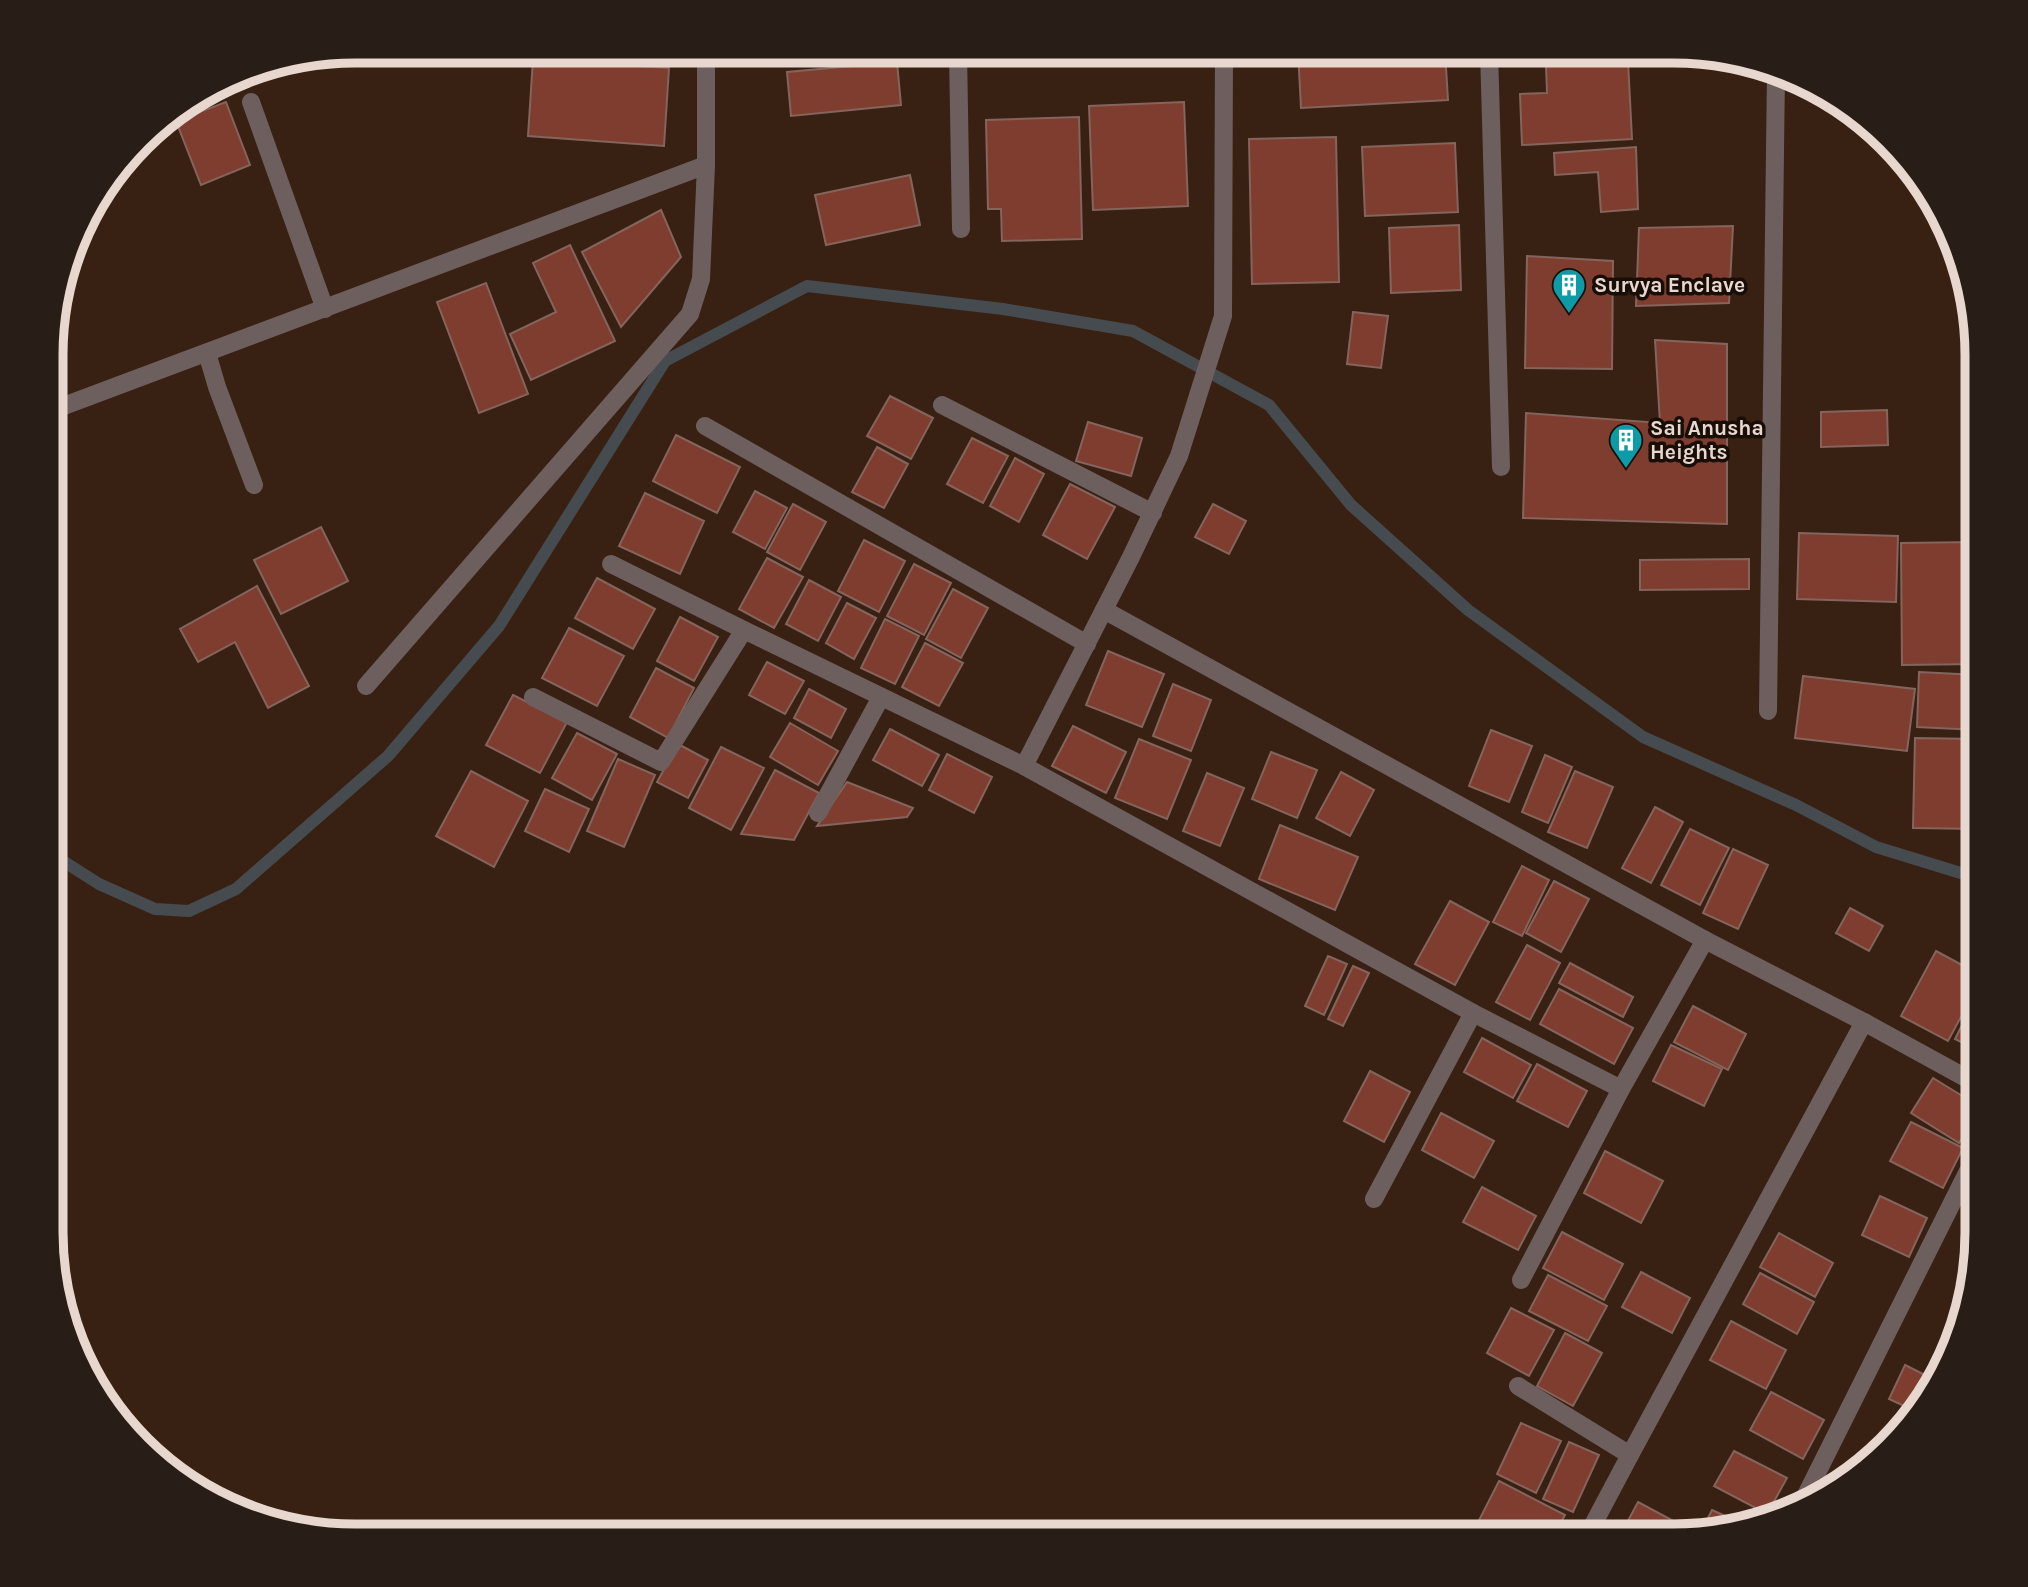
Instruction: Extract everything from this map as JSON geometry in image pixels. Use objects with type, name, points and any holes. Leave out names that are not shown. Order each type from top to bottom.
[{"type":"street","points":[[366,686],[690,314],[701,279],[706,165],[706,63]]},
{"type":"street","points":[[958,63],[961,229]]},
{"type":"street","points":[[1024,766],[1153,513],[1179,456],[1223,316],[1224,63]]},
{"type":"street","points":[[1489,63],[1501,467]]},
{"type":"street","points":[[1768,711],[1776,82]]},
{"type":"street","points":[[251,102],[325,309]]},
{"type":"street","points":[[63,406],[706,165]]},
{"type":"street","points":[[207,353],[254,485]]},
{"type":"street","points":[[942,405],[1153,513]]},
{"type":"street","points":[[705,426],[1087,644]]},
{"type":"street","points":[[611,564],[1024,766],[1473,1013],[1621,1089]]},
{"type":"street","points":[[1104,610],[1705,940],[1965,1077]]},
{"type":"street","points":[[533,697],[661,762],[744,630]]},
{"type":"street","points":[[818,813],[881,697]]},
{"type":"street","points":[[1521,1280],[1621,1089],[1705,940]]},
{"type":"street","points":[[1374,1199],[1473,1013]]},
{"type":"street","points":[[1593,1524],[1864,1022]]},
{"type":"street","points":[[1808,1491],[1965,1177]]},
{"type":"street","points":[[1518,1386],[1630,1455]]},
{"type":"building","points":[[533,63],[593,63],[669,68],[664,146],[528,136]]},
{"type":"building","points":[[897,63],[901,105],[791,116],[787,72]]},
{"type":"building","points":[[1299,63],[1446,63],[1448,100],[1301,108]]},
{"type":"building","points":[[1628,63],[1632,139],[1522,145],[1520,94],[1547,93],[1546,65]]},
{"type":"building","points":[[226,102],[250,165],[201,185],[177,123]]},
{"type":"building","points":[[1184,102],[1188,206],[1093,210],[1089,106]]},
{"type":"building","points":[[1079,117],[1082,239],[1002,241],[1001,209],[988,209],[986,120]]},
{"type":"building","points":[[1336,137],[1339,282],[1252,284],[1249,139]]},
{"type":"building","points":[[1455,143],[1458,212],[1365,216],[1362,147]]},
{"type":"building","points":[[1636,147],[1638,209],[1601,212],[1598,172],[1555,175],[1554,153]]},
{"type":"building","points":[[910,175],[920,225],[826,245],[815,195]]},
{"type":"building","points":[[661,210],[681,257],[621,327],[582,252]]},
{"type":"building","points":[[1459,225],[1461,290],[1391,293],[1389,228]]},
{"type":"building","points":[[1733,226],[1729,303],[1636,306],[1639,228]]},
{"type":"building","points":[[570,245],[615,341],[531,380],[510,334],[556,312],[533,263]]},
{"type":"building","name":"Survya Enclave","points":[[1527,256],[1613,261],[1612,369],[1525,368]]},
{"type":"building","points":[[486,283],[528,394],[479,413],[437,302]]},
{"type":"building","points":[[1353,312],[1388,316],[1381,368],[1347,364]]},
{"type":"building","name":"Sai Anusha Heights","points":[[1655,340],[1727,344],[1727,524],[1523,518],[1526,413],[1660,423]]},
{"type":"building","points":[[890,396],[933,418],[911,459],[867,436]]},
{"type":"building","points":[[1887,410],[1888,445],[1821,447],[1821,412]]},
{"type":"building","points":[[1088,422],[1142,438],[1131,476],[1076,461]]},
{"type":"building","points":[[676,435],[740,467],[717,513],[653,481]]},
{"type":"building","points":[[972,438],[1008,456],[983,503],[947,484]]},
{"type":"building","points":[[877,447],[908,464],[884,508],[852,492]]},
{"type":"building","points":[[1015,458],[1044,474],[1019,522],[990,506]]},
{"type":"building","points":[[1070,484],[1115,507],[1087,559],[1043,535]]},
{"type":"building","points":[[755,491],[787,508],[765,549],[733,532]]},
{"type":"building","points":[[645,493],[704,521],[680,574],[619,546]]},
{"type":"building","points":[[793,504],[826,522],[800,570],[767,552]]},
{"type":"building","points":[[1213,504],[1246,521],[1229,554],[1195,537]]},
{"type":"building","points":[[321,527],[348,581],[281,614],[254,560]]},
{"type":"building","points":[[1799,533],[1898,536],[1896,602],[1797,599]]},
{"type":"building","points":[[864,540],[905,561],[879,612],[838,591]]},
{"type":"building","points":[[1965,542],[1965,664],[1902,665],[1901,543]]},
{"type":"building","points":[[767,558],[803,577],[774,628],[739,609]]},
{"type":"building","points":[[1749,559],[1749,589],[1640,590],[1640,560]]},
{"type":"building","points":[[914,564],[951,583],[924,635],[887,616]]},
{"type":"building","points":[[597,578],[655,609],[633,649],[575,618]]},
{"type":"building","points":[[809,580],[841,597],[818,641],[786,624]]},
{"type":"building","points":[[257,586],[309,686],[268,708],[235,642],[198,662],[180,629]]},
{"type":"building","points":[[953,589],[988,608],[961,658],[926,639]]},
{"type":"building","points":[[847,603],[876,618],[854,659],[826,643]]},
{"type":"building","points":[[680,617],[718,637],[694,681],[657,661]]},
{"type":"building","points":[[885,619],[919,636],[895,684],[861,668]]},
{"type":"building","points":[[569,628],[624,656],[597,706],[542,678]]},
{"type":"building","points":[[925,643],[963,663],[939,706],[902,687]]},
{"type":"building","points":[[1108,651],[1164,674],[1142,727],[1086,705]]},
{"type":"building","points":[[767,662],[804,681],[785,714],[749,695]]},
{"type":"building","points":[[656,668],[694,688],[668,738],[630,717]]},
{"type":"building","points":[[1919,672],[1965,674],[1965,729],[1917,727]]},
{"type":"building","points":[[1803,676],[1915,689],[1907,751],[1795,738]]},
{"type":"building","points":[[1173,684],[1211,700],[1191,751],[1153,736]]},
{"type":"building","points":[[809,689],[846,709],[831,738],[794,718]]},
{"type":"building","points":[[513,695],[567,722],[540,773],[486,745]]},
{"type":"building","points":[[790,723],[838,751],[818,785],[770,757]]},
{"type":"building","points":[[1073,726],[1126,752],[1106,793],[1052,766]]},
{"type":"building","points":[[890,729],[939,755],[922,786],[873,760]]},
{"type":"building","points":[[1491,730],[1532,746],[1509,802],[1469,786]]},
{"type":"building","points":[[577,733],[617,754],[592,800],[552,778]]},
{"type":"building","points":[[1915,738],[1965,739],[1965,829],[1913,828]]},
{"type":"building","points":[[1139,739],[1191,760],[1167,819],[1115,798]]},
{"type":"building","points":[[678,744],[708,760],[688,798],[657,782]]},
{"type":"building","points":[[721,747],[764,768],[731,830],[689,808]]},
{"type":"building","points":[[1271,752],[1317,770],[1297,818],[1252,799]]},
{"type":"building","points":[[947,754],[992,777],[974,813],[929,790]]},
{"type":"building","points":[[1545,755],[1572,767],[1548,823],[1522,812]]},
{"type":"building","points":[[618,759],[655,775],[624,847],[587,831]]},
{"type":"building","points":[[775,770],[819,793],[794,840],[741,834]]},
{"type":"building","points":[[471,771],[528,801],[494,867],[436,836]]},
{"type":"building","points":[[1575,771],[1613,787],[1587,848],[1548,832]]},
{"type":"building","points":[[1341,772],[1374,790],[1350,836],[1316,818]]},
{"type":"building","points":[[1207,773],[1244,788],[1220,846],[1183,831]]},
{"type":"building","points":[[847,782],[913,808],[907,817],[817,826]]},
{"type":"building","points":[[545,789],[589,809],[569,852],[525,831]]},
{"type":"building","points":[[1655,807],[1683,822],[1651,883],[1622,868]]},
{"type":"building","points":[[1280,825],[1358,857],[1335,910],[1259,879]]},
{"type":"building","points":[[1690,829],[1729,848],[1700,905],[1661,885]]},
{"type":"building","points":[[1733,849],[1768,865],[1738,929],[1703,913]]},
{"type":"building","points":[[1522,866],[1549,880],[1522,936],[1493,922]]},
{"type":"building","points":[[1554,881],[1589,899],[1561,952],[1526,933]]},
{"type":"building","points":[[1450,901],[1489,922],[1455,985],[1415,964]]},
{"type":"building","points":[[1850,908],[1883,926],[1869,951],[1836,933]]},
{"type":"building","points":[[1527,945],[1560,963],[1530,1020],[1496,1002]]},
{"type":"building","points":[[1936,951],[1965,967],[1965,1009],[1948,1041],[1901,1016]]},
{"type":"building","points":[[1328,956],[1347,964],[1324,1015],[1305,1006]]},
{"type":"building","points":[[1570,963],[1633,997],[1623,1017],[1559,983]]},
{"type":"building","points":[[1353,966],[1369,973],[1343,1026],[1328,1019]]},
{"type":"building","points":[[1559,989],[1633,1028],[1614,1064],[1540,1024]]},
{"type":"building","points":[[1693,1006],[1746,1034],[1728,1070],[1674,1042]]},
{"type":"building","points":[[1965,1019],[1965,1044],[1955,1039]]},
{"type":"building","points":[[1482,1038],[1531,1065],[1513,1098],[1464,1072]]},
{"type":"building","points":[[1671,1045],[1722,1069],[1704,1106],[1653,1081]]},
{"type":"building","points":[[1537,1064],[1587,1091],[1568,1127],[1517,1101]]},
{"type":"building","points":[[1370,1071],[1410,1092],[1384,1142],[1344,1121]]},
{"type":"building","points":[[1933,1078],[1965,1098],[1965,1133],[1959,1143],[1911,1113]]},
{"type":"building","points":[[1441,1113],[1494,1141],[1474,1178],[1422,1150]]},
{"type":"building","points":[[1911,1122],[1963,1148],[1943,1188],[1890,1161]]},
{"type":"building","points":[[1605,1151],[1663,1181],[1641,1223],[1584,1193]]},
{"type":"building","points":[[1482,1187],[1536,1216],[1518,1250],[1463,1222]]},
{"type":"building","points":[[1880,1196],[1927,1218],[1909,1257],[1862,1235]]},
{"type":"building","points":[[1562,1232],[1623,1264],[1604,1300],[1543,1268]]},
{"type":"building","points":[[1779,1233],[1833,1263],[1815,1297],[1760,1267]]},
{"type":"building","points":[[1641,1272],[1690,1298],[1672,1333],[1622,1307]]},
{"type":"building","points":[[1760,1273],[1814,1302],[1797,1334],[1743,1304]]},
{"type":"building","points":[[1548,1275],[1607,1306],[1588,1341],[1529,1311]]},
{"type":"building","points":[[1511,1308],[1554,1330],[1529,1376],[1487,1353]]},
{"type":"building","points":[[1731,1321],[1786,1350],[1766,1389],[1710,1360]]},
{"type":"building","points":[[1565,1333],[1602,1353],[1573,1406],[1537,1386]]},
{"type":"building","points":[[1905,1365],[1927,1376],[1907,1407],[1889,1399]]},
{"type":"building","points":[[1771,1392],[1824,1420],[1803,1459],[1750,1430]]},
{"type":"building","points":[[1521,1423],[1561,1441],[1536,1493],[1497,1474]]},
{"type":"building","points":[[1569,1442],[1599,1455],[1573,1512],[1543,1499]]},
{"type":"building","points":[[1734,1451],[1787,1478],[1771,1507],[1760,1510],[1714,1486]]},
{"type":"building","points":[[1499,1481],[1565,1515],[1560,1524],[1477,1524]]},
{"type":"building","points":[[1638,1502],[1679,1524],[1673,1524],[1626,1524]]},
{"type":"building","points":[[1712,1510],[1730,1518],[1711,1522],[1706,1522]]},
{"type":"waterway","points":[[63,861],[99,884],[155,909],[189,911],[236,889],[388,756],[499,626],[665,361],[807,286],[1003,309],[1133,331],[1269,405],[1351,505],[1468,610],[1643,737],[1796,805],[1876,847],[1965,874]]},
{"type":"place","name":"Survya Enclave","points":[[1569,315]]},
{"type":"place","name":"Sai Anusha Heights","points":[[1626,470]]}]
